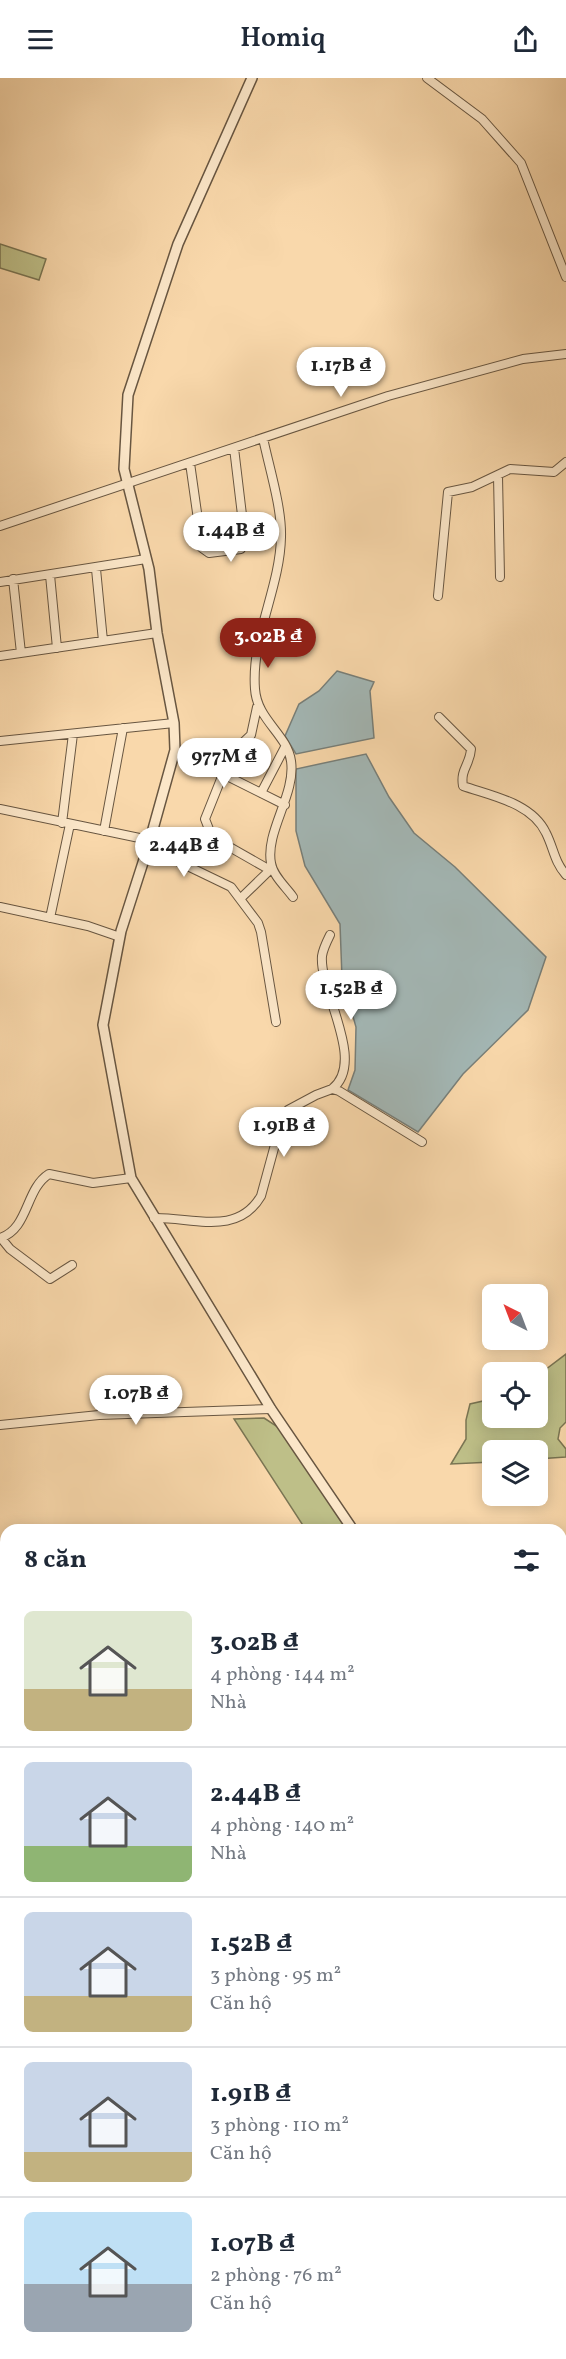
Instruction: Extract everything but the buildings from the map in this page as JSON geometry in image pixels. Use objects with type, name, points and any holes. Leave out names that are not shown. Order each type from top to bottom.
[{"type":"street","points":[[252,78],[178,244],[128,395],[124,469],[126,485],[146,559],[174,723],[175,750],[120,937],[103,1025],[131,1178],[271,1409],[349,1524]]},
{"type":"street","points":[[427,78],[482,119],[521,163],[566,277]]},
{"type":"street","points":[[0,526],[388,396],[523,359],[566,354]]},
{"type":"street","points":[[214,770],[251,735],[257,702],[256,661],[276,574],[282,534],[263,438]]},
{"type":"street","points":[[190,463],[202,548],[209,553],[242,549],[245,540],[234,448]]},
{"type":"street","points":[[438,596],[448,492],[468,488],[517,468],[554,472],[566,462]]},
{"type":"street","points":[[498,476],[500,578]]},
{"type":"street","points":[[0,582],[96,569],[146,559]]},
{"type":"street","points":[[96,569],[103,641]]},
{"type":"street","points":[[50,575],[57,648]]},
{"type":"street","points":[[13,579],[21,653]]},
{"type":"street","points":[[0,656],[157,633]]},
{"type":"street","points":[[241,898],[271,869],[272,848],[285,806],[291,761],[257,702]]},
{"type":"street","points":[[439,717],[471,749],[471,756],[461,775],[463,786],[515,804],[533,816],[547,835],[556,863],[566,875]]},
{"type":"street","points":[[0,741],[174,723]]},
{"type":"street","points":[[104,831],[123,728]]},
{"type":"street","points":[[50,918],[66,824],[73,734]]},
{"type":"street","points":[[261,793],[285,747]]},
{"type":"street","points":[[175,750],[285,806]]},
{"type":"street","points":[[223,774],[205,819],[212,837],[271,869],[293,897]]},
{"type":"street","points":[[0,809],[149,843],[231,887],[241,898],[261,932],[276,1022]]},
{"type":"street","points":[[0,907],[88,926],[120,937]]},
{"type":"street","points":[[154,1218],[178,1218],[220,1224],[254,1208],[261,1196],[282,1119],[298,1102],[338,1085],[343,1044],[322,957],[330,935]]},
{"type":"street","points":[[332,1089],[339,1091],[422,1142]]},
{"type":"street","points":[[72,1264],[50,1279],[10,1249],[1,1238],[11,1233],[34,1192],[49,1174],[93,1183],[131,1178]]},
{"type":"street","points":[[0,1425],[99,1414],[271,1409]]},
{"type":"green space","points":[[0,244],[46,259],[39,280],[0,268]]},
{"type":"green space","points":[[566,1354],[566,1422],[560,1428],[558,1439],[566,1449],[566,1457],[548,1458],[548,1440],[482,1440],[482,1462],[451,1464],[466,1439],[466,1420],[470,1404],[482,1401],[482,1428],[548,1428],[548,1368]]},
{"type":"green space","points":[[264,1418],[281,1429],[343,1524],[302,1524],[234,1419]]},
{"type":"shaded area","points":[[337,671],[374,682],[370,691],[374,738],[296,754],[285,736],[299,704],[319,691]]},
{"type":"shaded area","points":[[366,754],[389,797],[414,833],[455,867],[546,957],[528,1010],[463,1074],[418,1132],[348,1090],[355,1070],[356,1027],[342,978],[340,924],[305,866],[296,831],[296,769]]}]
